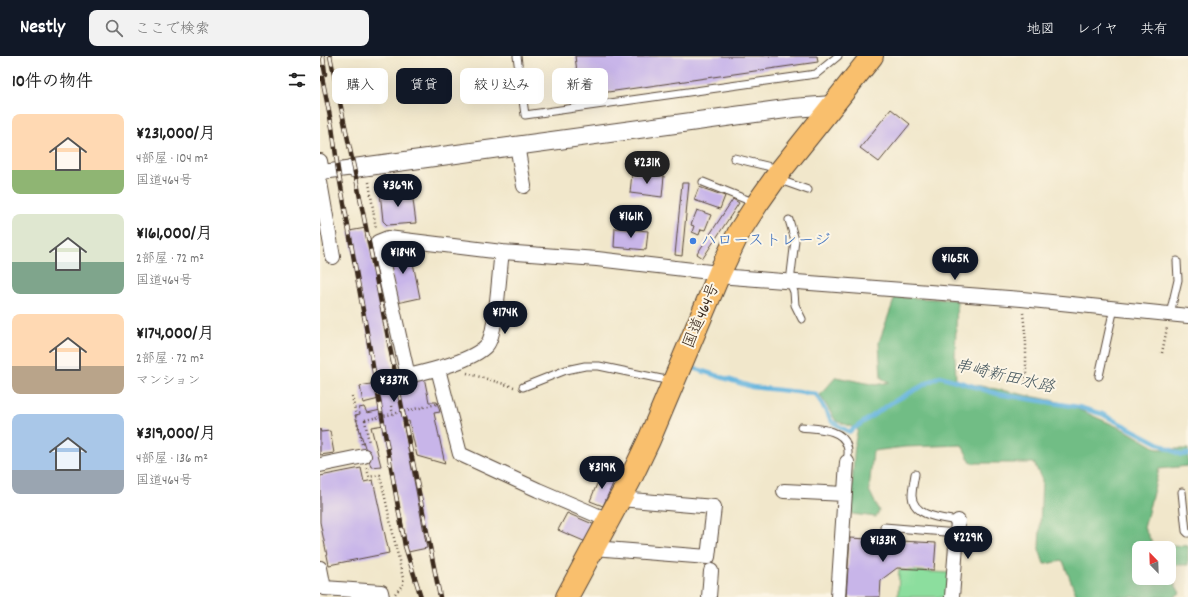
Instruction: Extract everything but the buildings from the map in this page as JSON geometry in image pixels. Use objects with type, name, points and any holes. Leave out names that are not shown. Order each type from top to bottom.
[{"type":"highway","name":"国道464号","points":[[567,597],[620,499],[649,440],[719,274],[739,232],[778,174],[872,56]]},
{"type":"street","points":[[333,257],[320,172],[793,108],[832,105]]},
{"type":"street","points":[[517,145],[524,186]]},
{"type":"street","points":[[502,252],[493,331],[488,343],[480,351],[442,367],[408,376],[377,238],[388,238],[502,252],[597,259],[790,282],[1022,299],[1188,316]]},
{"type":"street","points":[[442,367],[460,454],[608,520]]},
{"type":"street","points":[[320,464],[367,450]]},
{"type":"street","points":[[838,597],[847,462]]},
{"type":"street","points":[[784,491],[845,494]]},
{"type":"street","points":[[593,548],[708,557],[714,508],[620,499]]},
{"type":"street","points":[[952,597],[958,527]]},
{"type":"street","points":[[320,568],[324,588],[381,592],[382,597]]},
{"type":"street","points":[[709,597],[711,570]]},
{"type":"lane","points":[[517,56],[525,114],[816,74],[838,56]]},
{"type":"lane","points":[[734,158],[778,174],[808,190]]},
{"type":"lane","points":[[703,182],[757,204]]},
{"type":"lane","points":[[789,220],[795,240],[790,282],[794,292],[795,305],[802,319]]},
{"type":"lane","points":[[1170,314],[1178,280],[1177,261]]},
{"type":"lane","points":[[1098,376],[1114,308]]},
{"type":"lane","points":[[523,387],[566,370],[585,366],[599,366],[674,382]]},
{"type":"lane","points":[[801,427],[825,430],[844,439],[848,451],[847,462]]},
{"type":"lane","points":[[915,474],[912,497],[918,509],[926,514],[958,527]]},
{"type":"lane","points":[[1182,492],[1186,531],[1188,533]]},
{"type":"lane","points":[[884,528],[958,527]]},
{"type":"path","points":[[361,167],[377,238]]},
{"type":"path","points":[[1022,299],[1026,342],[1026,383]]},
{"type":"path","points":[[1162,354],[1170,314]]},
{"type":"path","points":[[442,367],[516,388],[523,387]]},
{"type":"path","points":[[352,396],[367,450]]},
{"type":"path","points":[[392,597],[404,583],[380,474],[369,476],[365,420],[442,403]]},
{"type":"path","points":[[391,406],[393,414]]},
{"type":"green space","points":[[895,297],[957,300],[955,356],[956,381],[1055,401],[1073,407],[1127,431],[1158,449],[1188,449],[1188,466],[1159,469],[1144,528],[1151,541],[1132,541],[1132,585],[1175,585],[1180,593],[1174,597],[1077,597],[1063,561],[1044,564],[1039,549],[1042,480],[1034,463],[971,463],[962,445],[905,447],[873,451],[869,490],[879,511],[876,517],[852,514],[851,501],[855,442],[858,429],[836,421],[820,395],[836,377],[876,385],[889,382],[881,378],[879,342]]},
{"type":"green space","points":[[1176,545],[1188,546],[1188,565],[1176,565]]},
{"type":"green space","points":[[899,570],[949,573],[947,597],[898,597]]},
{"type":"waterway","name":"串崎新田水路","points":[[696,369],[752,387],[816,394],[832,422],[849,432],[891,403],[940,376],[998,394],[1078,407],[1102,414],[1181,455],[1188,454]]},
{"type":"railway","points":[[323,56],[325,74]]},
{"type":"railway","points":[[330,56],[354,168],[440,597]]},
{"type":"railway","points":[[320,67],[332,127],[338,170],[405,546],[421,597]]},
{"type":"place","name":"ハローストレージ","points":[[693,241]]}]
